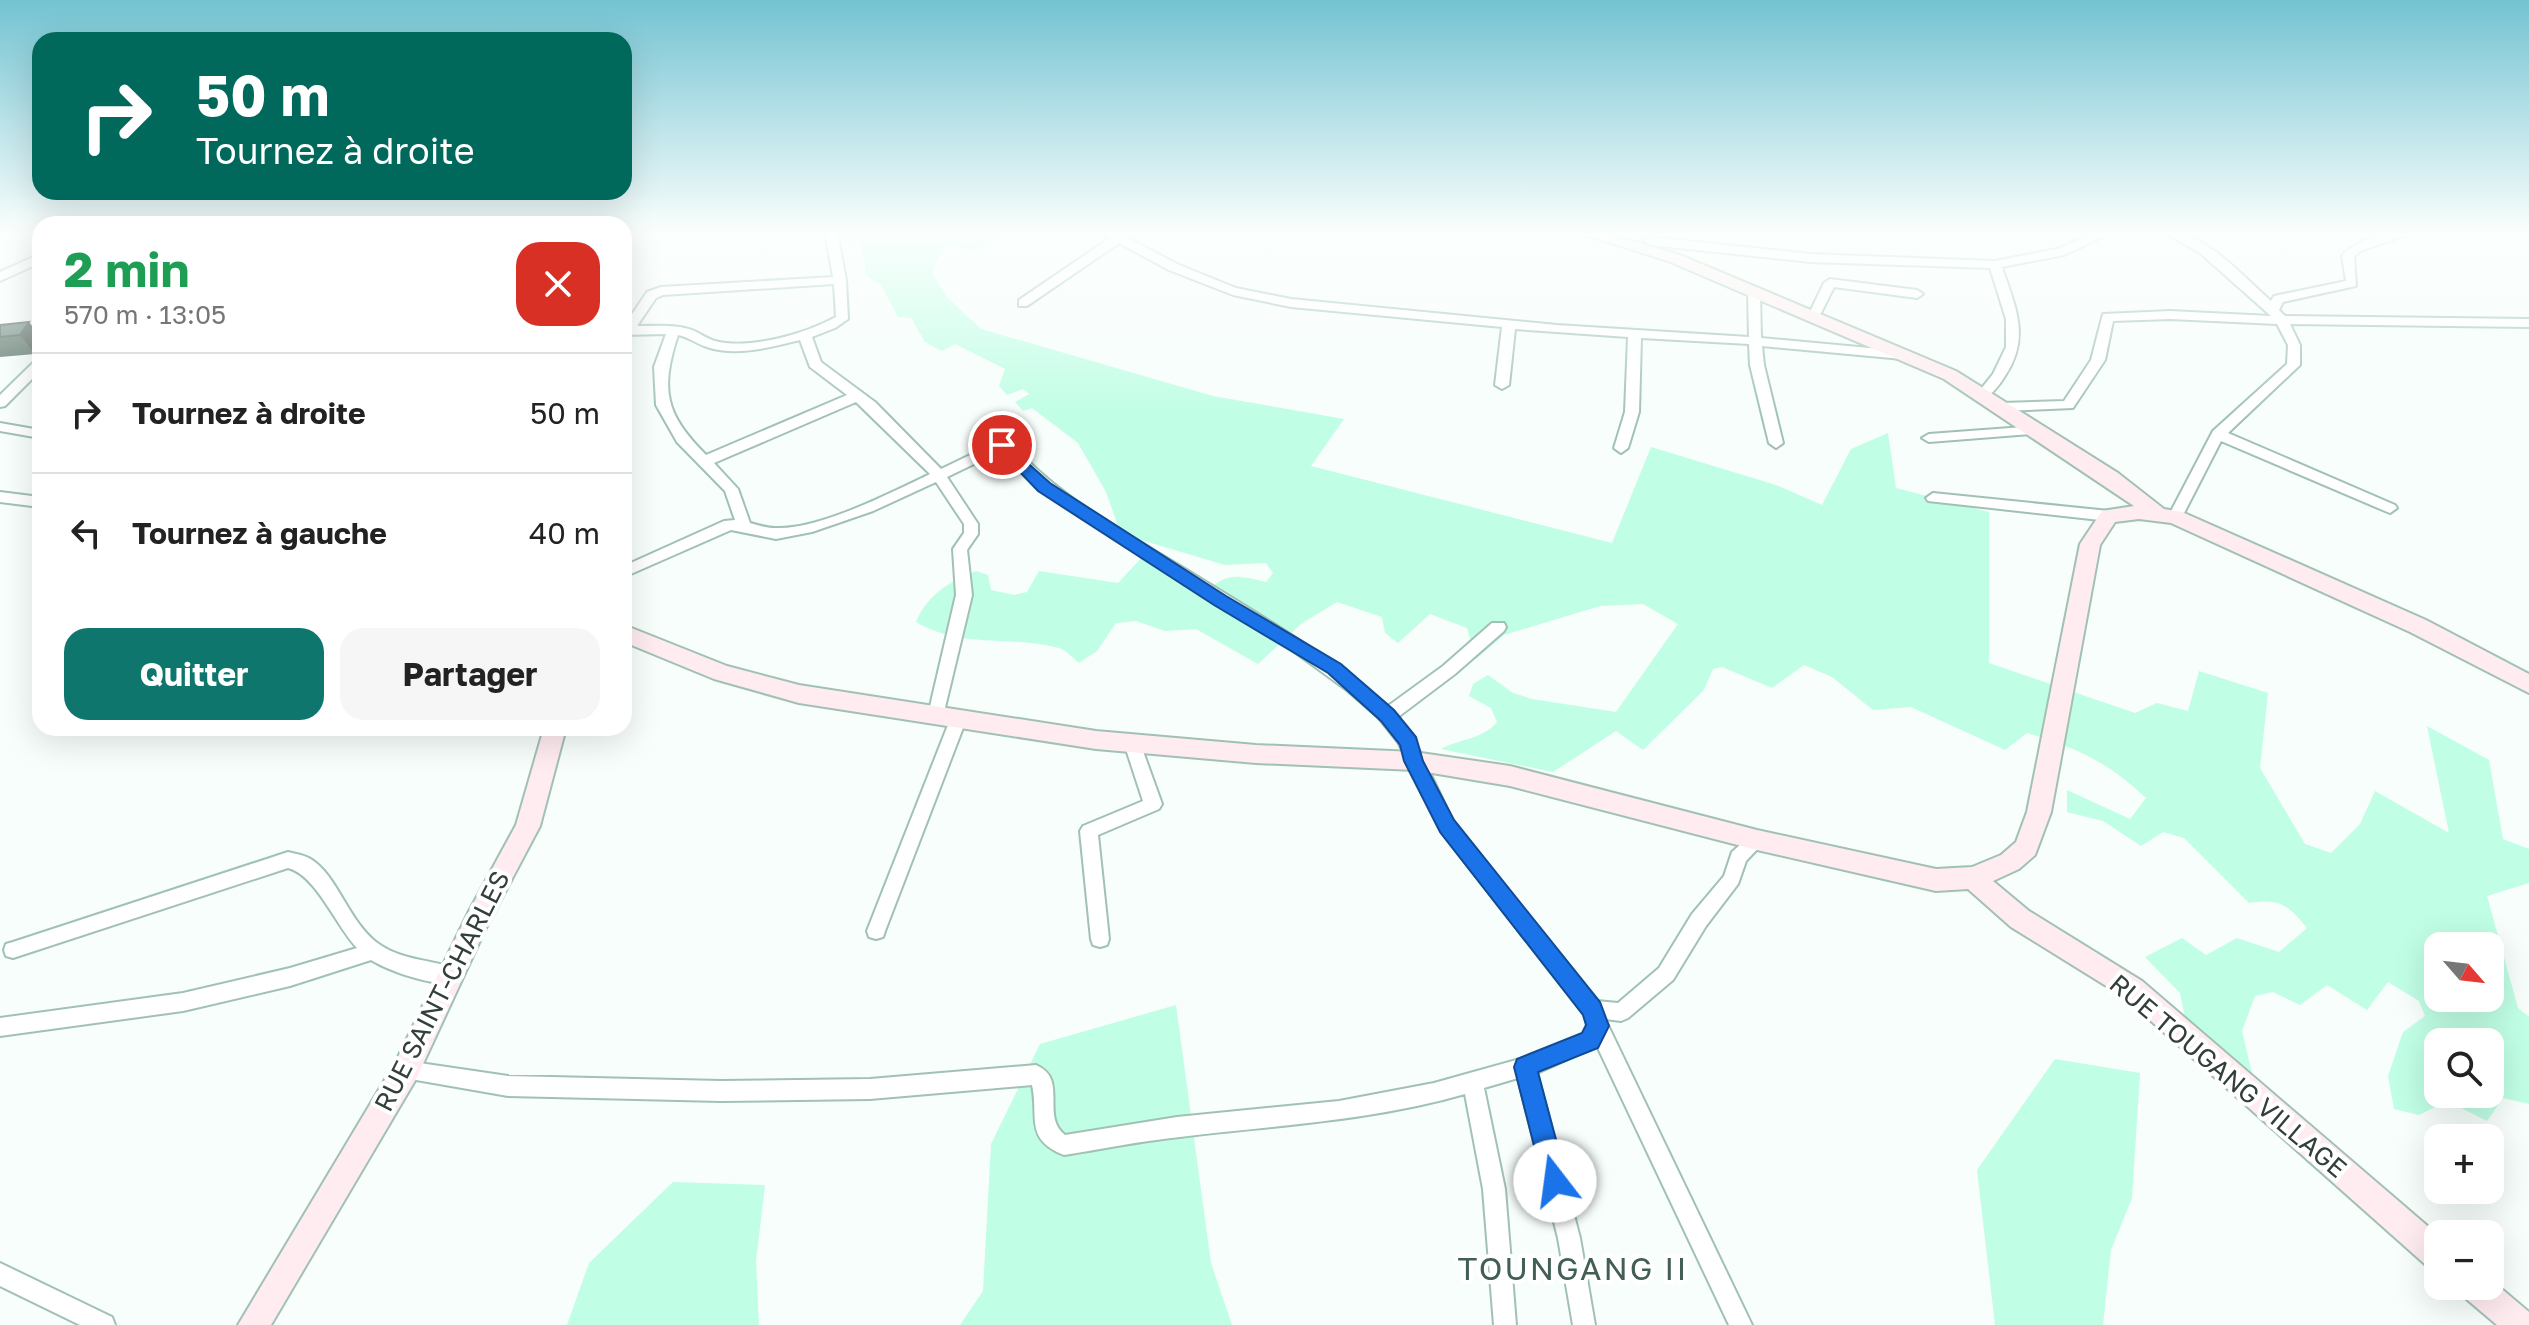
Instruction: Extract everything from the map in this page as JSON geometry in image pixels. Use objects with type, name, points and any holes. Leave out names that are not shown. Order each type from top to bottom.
[{"type":"street","points":[[632,322],[654,294]]},
{"type":"street","points":[[632,331],[685,332],[714,345],[766,344],[829,328],[842,319],[841,294]]},
{"type":"street","points":[[1023,303],[1035,294]]},
{"type":"street","points":[[1247,294],[1291,303],[1902,355]]},
{"type":"street","points":[[1748,294],[1757,365],[1776,443]]},
{"type":"street","points":[[1758,294],[1902,355],[1984,394],[2166,515],[2418,626],[2529,684]]},
{"type":"street","points":[[1813,318],[1825,294]]},
{"type":"street","points":[[1984,394],[2006,369],[2016,341],[2003,294]]},
{"type":"street","points":[[2166,515],[2218,434],[2293,365],[2294,345],[2278,315],[2254,294]]},
{"type":"street","points":[[2278,315],[2278,299],[2290,294]]},
{"type":"street","points":[[2002,407],[2068,405],[2098,360],[2107,317],[2113,314],[2278,315],[2529,323]]},
{"type":"street","points":[[1502,385],[1509,323]]},
{"type":"street","points":[[673,332],[661,367],[663,405],[682,439],[731,489],[743,523]]},
{"type":"street","points":[[1621,448],[1632,412],[1635,333]]},
{"type":"street","points":[[805,335],[815,364],[881,415],[938,474],[971,524],[971,534],[960,549],[964,595],[947,718],[876,931]]},
{"type":"street","points":[[0,403],[32,372]]},
{"type":"street","points":[[706,461],[857,396]]},
{"type":"street","points":[[989,424],[1002,445],[1044,487],[1220,600],[1334,668],[1387,716],[1409,743],[1414,761],[1447,826],[1595,1018],[1741,1325]]},
{"type":"street","points":[[0,427],[32,433]]},
{"type":"street","points":[[1929,438],[2038,430]]},
{"type":"street","points":[[2218,434],[2390,508]]},
{"type":"street","points":[[632,568],[713,529],[743,523],[764,532],[780,533],[842,517],[1002,445]]},
{"type":"street","points":[[2088,466],[2116,515]]},
{"type":"street","points":[[0,497],[32,501]]},
{"type":"street","points":[[1933,498],[2116,515],[2166,515]]},
{"type":"street","points":[[632,636],[722,673],[799,694],[1132,743],[1256,754],[1414,761],[1510,776],[1757,840],[1936,880],[1974,878],[2010,862],[2026,848],[2039,812],[2056,734],[2090,544],[2116,515]]},
{"type":"street","points":[[1387,716],[1449,670],[1498,627]]},
{"type":"street","name":"RUE SAINT-CHARLES","points":[[254,1325],[406,1070],[528,826],[553,736]]},
{"type":"street","points":[[1100,939],[1089,831],[1153,804],[1132,743]]},
{"type":"street","points":[[1595,1018],[1621,1012],[1666,974],[1699,920],[1732,879],[1738,857],[1757,840]]},
{"type":"street","points":[[13,950],[288,860],[304,864],[315,874],[369,952],[408,969],[451,975]]},
{"type":"street","name":"RUE TOUGANG VILLAGE","points":[[1974,878],[1992,898],[2020,919],[2133,989],[2424,1243]]},
{"type":"street","points":[[0,1027],[183,1002],[290,977],[369,952]]},
{"type":"street","points":[[406,1070],[508,1086],[648,1086],[721,1091],[870,1089],[1036,1075],[1044,1082],[1044,1130],[1052,1141],[1064,1145],[1177,1127],[1339,1111],[1473,1082],[1525,1067],[1590,1040],[1595,1018]]},
{"type":"street","points":[[1525,1067],[1569,1238],[1584,1325]]},
{"type":"street","points":[[1473,1082],[1494,1189],[1505,1325]]},
{"type":"street","points":[[0,1274],[104,1325]]},
{"type":"street","points":[[2492,1300],[2521,1325]]},
{"type":"green space","points":[[886,294],[945,294],[981,329],[1213,396],[1344,419],[1311,466],[1612,543],[1651,447],[1776,485],[1822,505],[1851,449],[1888,433],[1896,488],[1989,512],[1989,663],[2135,713],[2157,703],[2188,711],[2199,671],[2268,693],[2260,768],[2305,844],[2331,853],[2360,824],[2375,791],[2449,833],[2427,726],[2489,760],[2503,839],[2529,849],[2529,883],[2487,896],[2497,932],[2424,932],[2424,1012],[2504,1012],[2504,957],[2518,1008],[2529,1017],[2529,1104],[2504,1098],[2504,1028],[2424,1028],[2424,1108],[2433,1108],[2419,1115],[2394,1109],[2388,1076],[2403,1032],[2425,1016],[2419,1001],[2388,982],[2367,1010],[2327,985],[2300,1005],[2273,992],[2255,996],[2242,1031],[2255,1086],[2185,1018],[2180,993],[2145,957],[2182,938],[2206,955],[2237,938],[2279,952],[2307,928],[2282,905],[2249,903],[2184,838],[2163,832],[2141,846],[2103,821],[2067,812],[2067,790],[2130,819],[2146,798],[2105,766],[2077,751],[2027,733],[2005,750],[1911,707],[1873,710],[1832,677],[1804,665],[1772,688],[1722,667],[1713,669],[1703,691],[1643,750],[1616,731],[1553,772],[1441,749],[1478,736],[1497,722],[1491,708],[1469,696],[1473,684],[1488,675],[1513,693],[1532,699],[1616,712],[1678,624],[1643,604],[1600,606],[1504,635],[1476,659],[1467,628],[1430,614],[1398,643],[1385,633],[1382,617],[1337,602],[1301,624],[1258,664],[1196,629],[1165,631],[1136,621],[1116,623],[1097,651],[1079,663],[1059,648],[951,636],[916,622],[926,604],[940,590],[976,571],[988,575],[991,590],[1014,595],[1027,592],[1039,571],[1118,583],[1144,555],[1208,591],[1228,578],[1242,577],[1266,582],[1273,573],[1266,563],[1225,565],[1121,534],[1106,492],[1078,443],[1032,408],[1023,411],[1015,402],[1029,394],[1023,389],[1007,395],[999,386],[1005,369],[955,344],[942,351],[925,342],[911,318],[898,317]]},
{"type":"green space","points":[[1176,1005],[1211,1263],[1232,1325],[960,1325],[983,1291],[991,1144],[1040,1044]]},
{"type":"green space","points":[[2055,1059],[2140,1073],[2132,1198],[2111,1250],[2103,1325],[1995,1325],[1977,1170]]},
{"type":"green space","points":[[2461,1108],[2496,1108],[2487,1121]]},
{"type":"green space","points":[[673,1182],[765,1185],[756,1261],[759,1325],[567,1325],[589,1263]]},
{"type":"building","points":[[29,322],[20,335],[0,337],[0,325]]},
{"type":"district","name":"TOUNGANG II","points":[[1573,1269]]},
{"type":"route","points":[[1002,445],[1044,487],[1220,600],[1334,668],[1387,716],[1409,743],[1414,761],[1447,826],[1592,1009],[1598,1026],[1590,1040],[1525,1067],[1555,1181]]}]
